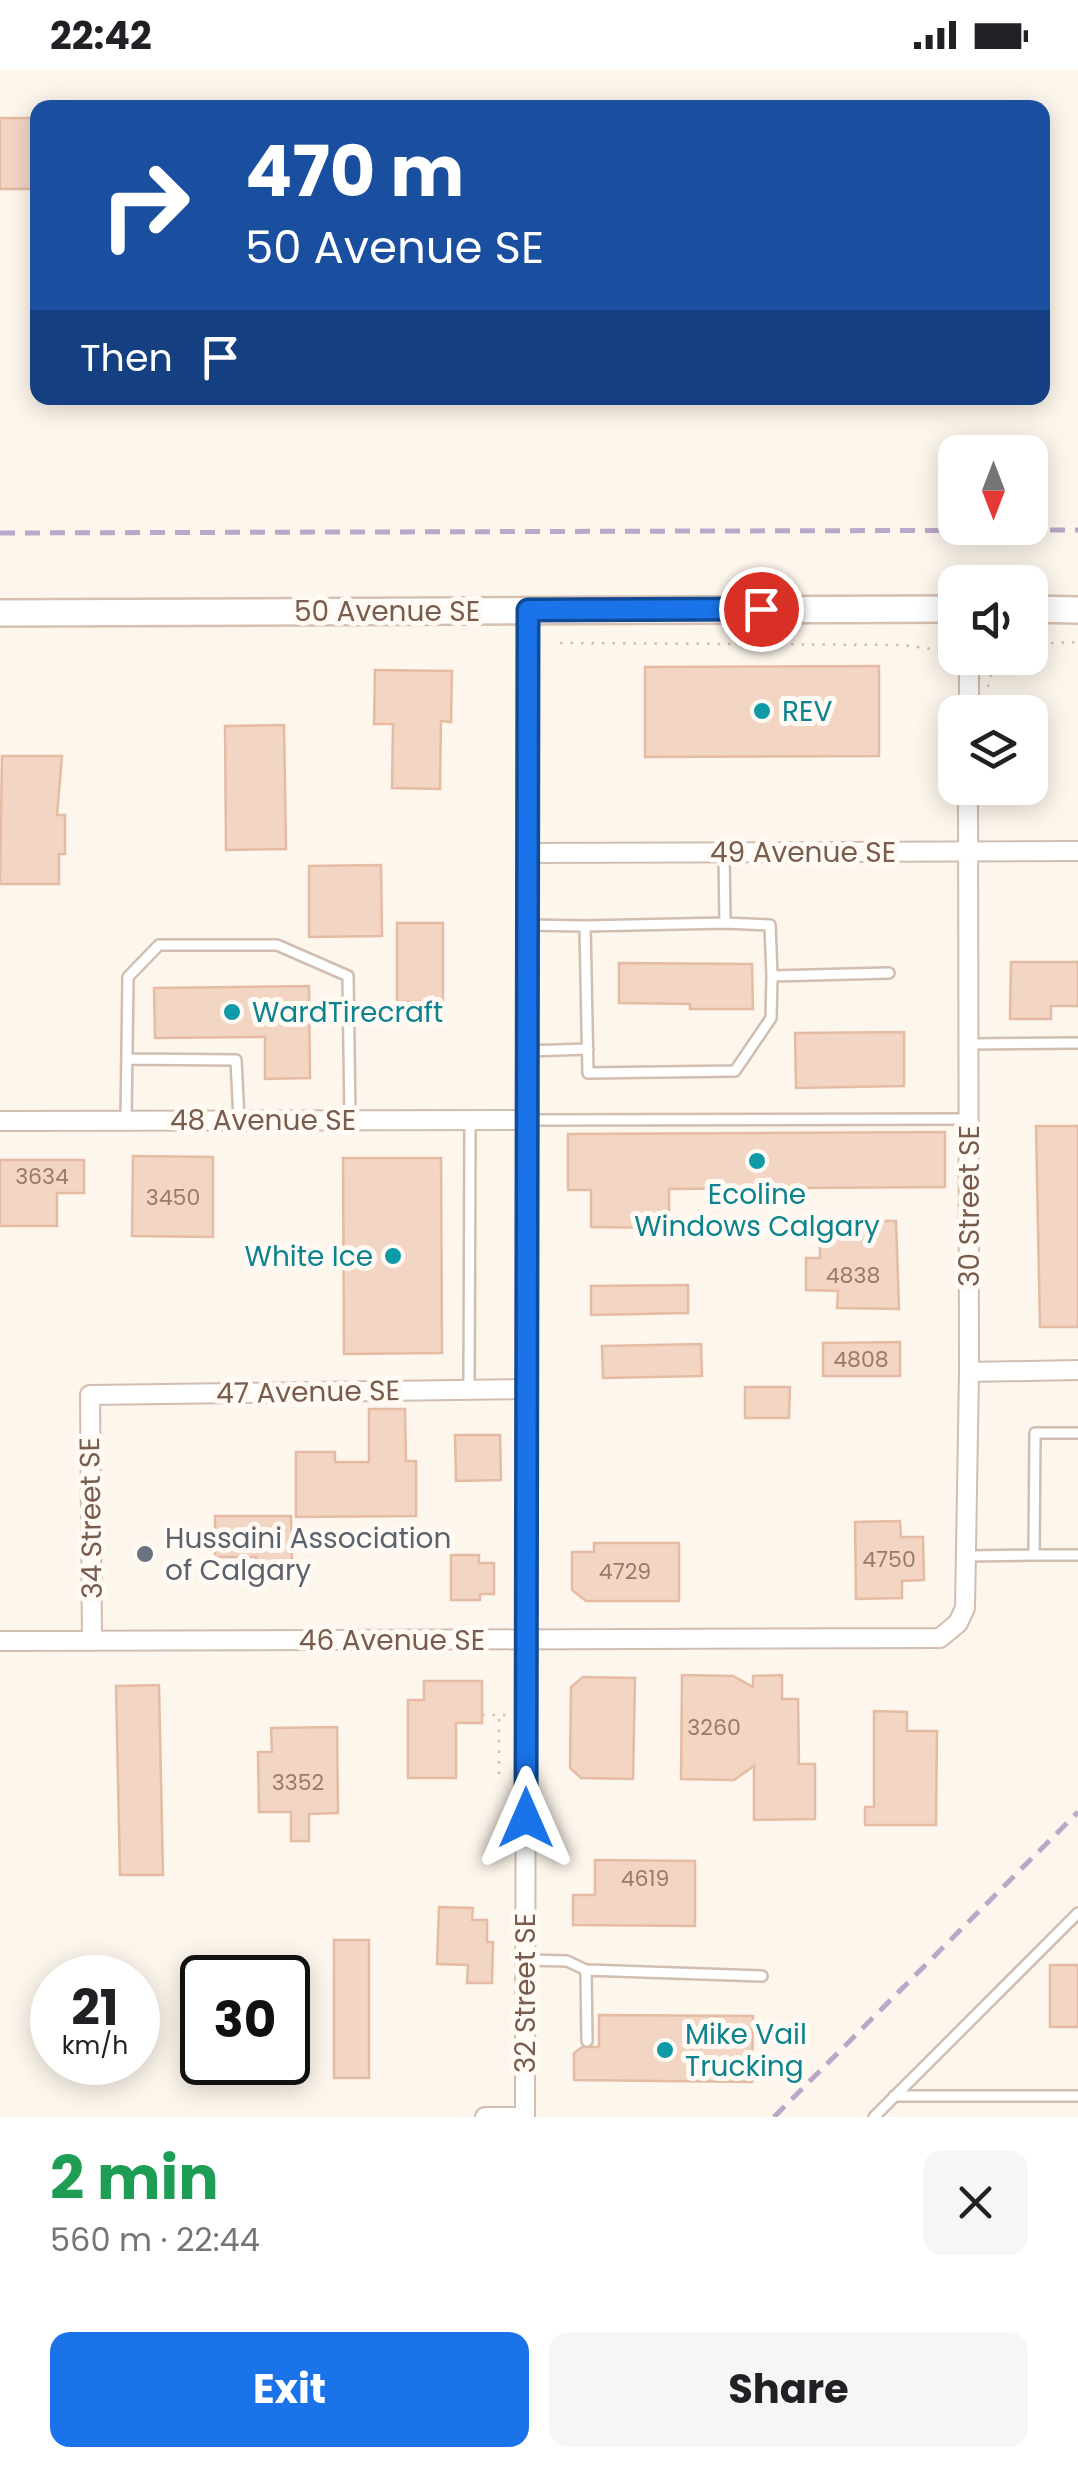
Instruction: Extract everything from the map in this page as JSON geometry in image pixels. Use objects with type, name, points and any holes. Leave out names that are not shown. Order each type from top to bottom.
[{"type":"street","name":"50 Avenue SE","points":[[0,613],[938,609]]},
{"type":"street","points":[[1048,609],[1078,610]]},
{"type":"street","name":"32 Street SE","points":[[525,2117],[528,610]]},
{"type":"street","name":"30 Street SE","points":[[958,1623],[965,1608],[969,1372],[968,805]]},
{"type":"street","name":"49 Avenue SE","points":[[527,853],[1078,851]]},
{"type":"street","name":"48 Avenue SE","points":[[0,1120],[527,1120]]},
{"type":"street","points":[[969,1372],[1078,1370]]},
{"type":"street","name":"47 Avenue SE","points":[[90,1395],[526,1389]]},
{"type":"street","name":"34 Street SE","points":[[90,1395],[92,1641]]},
{"type":"street","name":"46 Avenue SE","points":[[0,1641],[940,1638],[958,1623]]},
{"type":"street","points":[[484,2117],[525,2117]]},
{"type":"lane","points":[[724,852],[725,923]]},
{"type":"lane","points":[[527,926],[770,925],[771,1018],[735,1071],[588,1074],[586,926]]},
{"type":"lane","points":[[126,1120],[128,977],[159,945],[278,945],[348,976],[350,1120]]},
{"type":"lane","points":[[772,976],[889,973]]},
{"type":"lane","points":[[968,1044],[1078,1042]]},
{"type":"lane","points":[[527,1051],[588,1049]]},
{"type":"lane","points":[[127,1059],[236,1060],[238,1120]]},
{"type":"lane","points":[[527,1120],[968,1119]]},
{"type":"lane","points":[[469,1390],[470,1120]]},
{"type":"lane","points":[[1034,1556],[1035,1434],[1078,1433]]},
{"type":"lane","points":[[966,1556],[1078,1555]]},
{"type":"lane","points":[[874,2117],[1078,1913]]},
{"type":"lane","points":[[525,1960],[568,1961],[586,1970],[762,1976]]},
{"type":"lane","points":[[586,1970],[587,2041]]},
{"type":"lane","points":[[894,2096],[1078,2096]]},
{"type":"path","points":[[1048,643],[1078,642]]},
{"type":"path","points":[[560,643],[902,645],[938,649]]},
{"type":"path","points":[[987,690],[991,675]]},
{"type":"path","points":[[482,1715],[514,1716]]},
{"type":"path","points":[[499,1774],[500,1716]]},
{"type":"building","points":[[0,118],[30,118],[30,189],[0,189]]},
{"type":"building","name":"REV","points":[[879,666],[879,756],[645,757],[645,667]]},
{"type":"building","points":[[375,670],[452,671],[451,722],[441,721],[440,789],[392,788],[393,724],[374,724]]},
{"type":"building","points":[[284,725],[286,849],[226,850],[225,726]]},
{"type":"building","points":[[2,756],[62,756],[57,815],[65,815],[65,854],[59,854],[59,884],[0,884]]},
{"type":"building","points":[[381,865],[382,936],[309,937],[309,866]]},
{"type":"building","points":[[397,923],[443,923],[443,1002],[397,1002]]},
{"type":"building","points":[[1011,962],[1078,962],[1078,1006],[1051,1006],[1051,1019],[1010,1019]]},
{"type":"building","points":[[619,963],[752,964],[753,1009],[619,1003]]},
{"type":"building","name":"WardTirecraft","points":[[309,986],[310,1078],[265,1079],[265,1037],[155,1038],[154,988]]},
{"type":"building","points":[[904,1032],[904,1086],[796,1088],[795,1033]]},
{"type":"building","points":[[1036,1126],[1078,1126],[1078,1327],[1040,1327]]},
{"type":"building","name":"Ecoline Windows Calgary","points":[[945,1132],[945,1187],[669,1189],[669,1228],[591,1227],[591,1190],[568,1190],[568,1134]]},
{"type":"building","points":[[133,1156],[213,1157],[213,1237],[132,1236]]},
{"type":"building","name":"White Ice","points":[[343,1158],[441,1158],[442,1353],[344,1354]]},
{"type":"building","points":[[0,1160],[84,1160],[84,1193],[57,1193],[57,1226],[0,1226]]},
{"type":"building","points":[[820,1220],[896,1221],[899,1309],[837,1308],[838,1291],[806,1290],[806,1258],[820,1258]]},
{"type":"building","points":[[688,1285],[688,1313],[591,1315],[591,1286]]},
{"type":"building","points":[[900,1342],[900,1376],[823,1376],[823,1343]]},
{"type":"building","points":[[701,1344],[702,1376],[603,1378],[602,1346]]},
{"type":"building","points":[[745,1387],[790,1387],[789,1418],[745,1418]]},
{"type":"building","points":[[369,1409],[405,1409],[406,1461],[416,1461],[416,1516],[296,1517],[296,1452],[335,1452],[335,1462],[369,1462]]},
{"type":"building","points":[[455,1435],[500,1435],[501,1480],[456,1481]]},
{"type":"building","points":[[215,1516],[291,1516],[292,1567],[256,1567],[256,1557],[215,1557]]},
{"type":"building","points":[[900,1521],[901,1537],[923,1537],[924,1580],[902,1581],[902,1598],[856,1599],[855,1522]]},
{"type":"building","points":[[594,1543],[679,1543],[679,1601],[586,1601],[572,1590],[572,1552],[594,1552]]},
{"type":"building","points":[[451,1555],[479,1555],[479,1563],[494,1563],[494,1594],[480,1594],[480,1600],[451,1600]]},
{"type":"building","points":[[682,1675],[733,1676],[753,1687],[753,1676],[782,1675],[782,1699],[798,1699],[799,1764],[815,1764],[815,1819],[754,1820],[754,1766],[734,1780],[681,1779]]},
{"type":"building","points":[[583,1677],[635,1678],[633,1779],[581,1778],[570,1768],[571,1687]]},
{"type":"building","points":[[424,1681],[482,1681],[482,1723],[456,1723],[456,1778],[408,1778],[408,1700],[424,1700]]},
{"type":"building","points":[[159,1685],[163,1875],[120,1875],[116,1686]]},
{"type":"building","points":[[874,1711],[907,1712],[907,1731],[937,1731],[936,1825],[865,1825],[865,1807],[874,1807]]},
{"type":"building","points":[[337,1727],[338,1813],[309,1814],[309,1841],[291,1841],[291,1812],[259,1812],[258,1752],[272,1752],[271,1728]]},
{"type":"building","points":[[595,1860],[695,1861],[695,1926],[573,1925],[573,1895],[595,1895]]},
{"type":"building","points":[[439,1907],[473,1908],[472,1920],[487,1920],[487,1942],[493,1942],[492,1983],[467,1983],[468,1965],[437,1964]]},
{"type":"building","points":[[334,1940],[369,1940],[369,2078],[334,2078]]},
{"type":"building","points":[[1050,1965],[1078,1965],[1078,2027],[1050,2027]]},
{"type":"building","name":"Mike Vail Trucking","points":[[599,2015],[753,2016],[752,2082],[574,2080],[574,2053],[582,2047],[599,2047]]},
{"type":"railway","points":[[0,533],[1078,530]]},
{"type":"railway","points":[[774,2117],[1078,1812]]},
{"type":"place","name":"REV","points":[[762,711]]},
{"type":"place","name":"WardTirecraft","points":[[232,1012]]},
{"type":"place","name":"Ecoline Windows Calgary","points":[[757,1161]]},
{"type":"place","name":"White Ice","points":[[393,1256]]},
{"type":"place","name":"Hussaini Association of Calgary","points":[[145,1554]]},
{"type":"place","name":"Mike Vail Trucking","points":[[665,2050]]},
{"type":"route","points":[[526,1818],[528,610],[761,609]]}]
